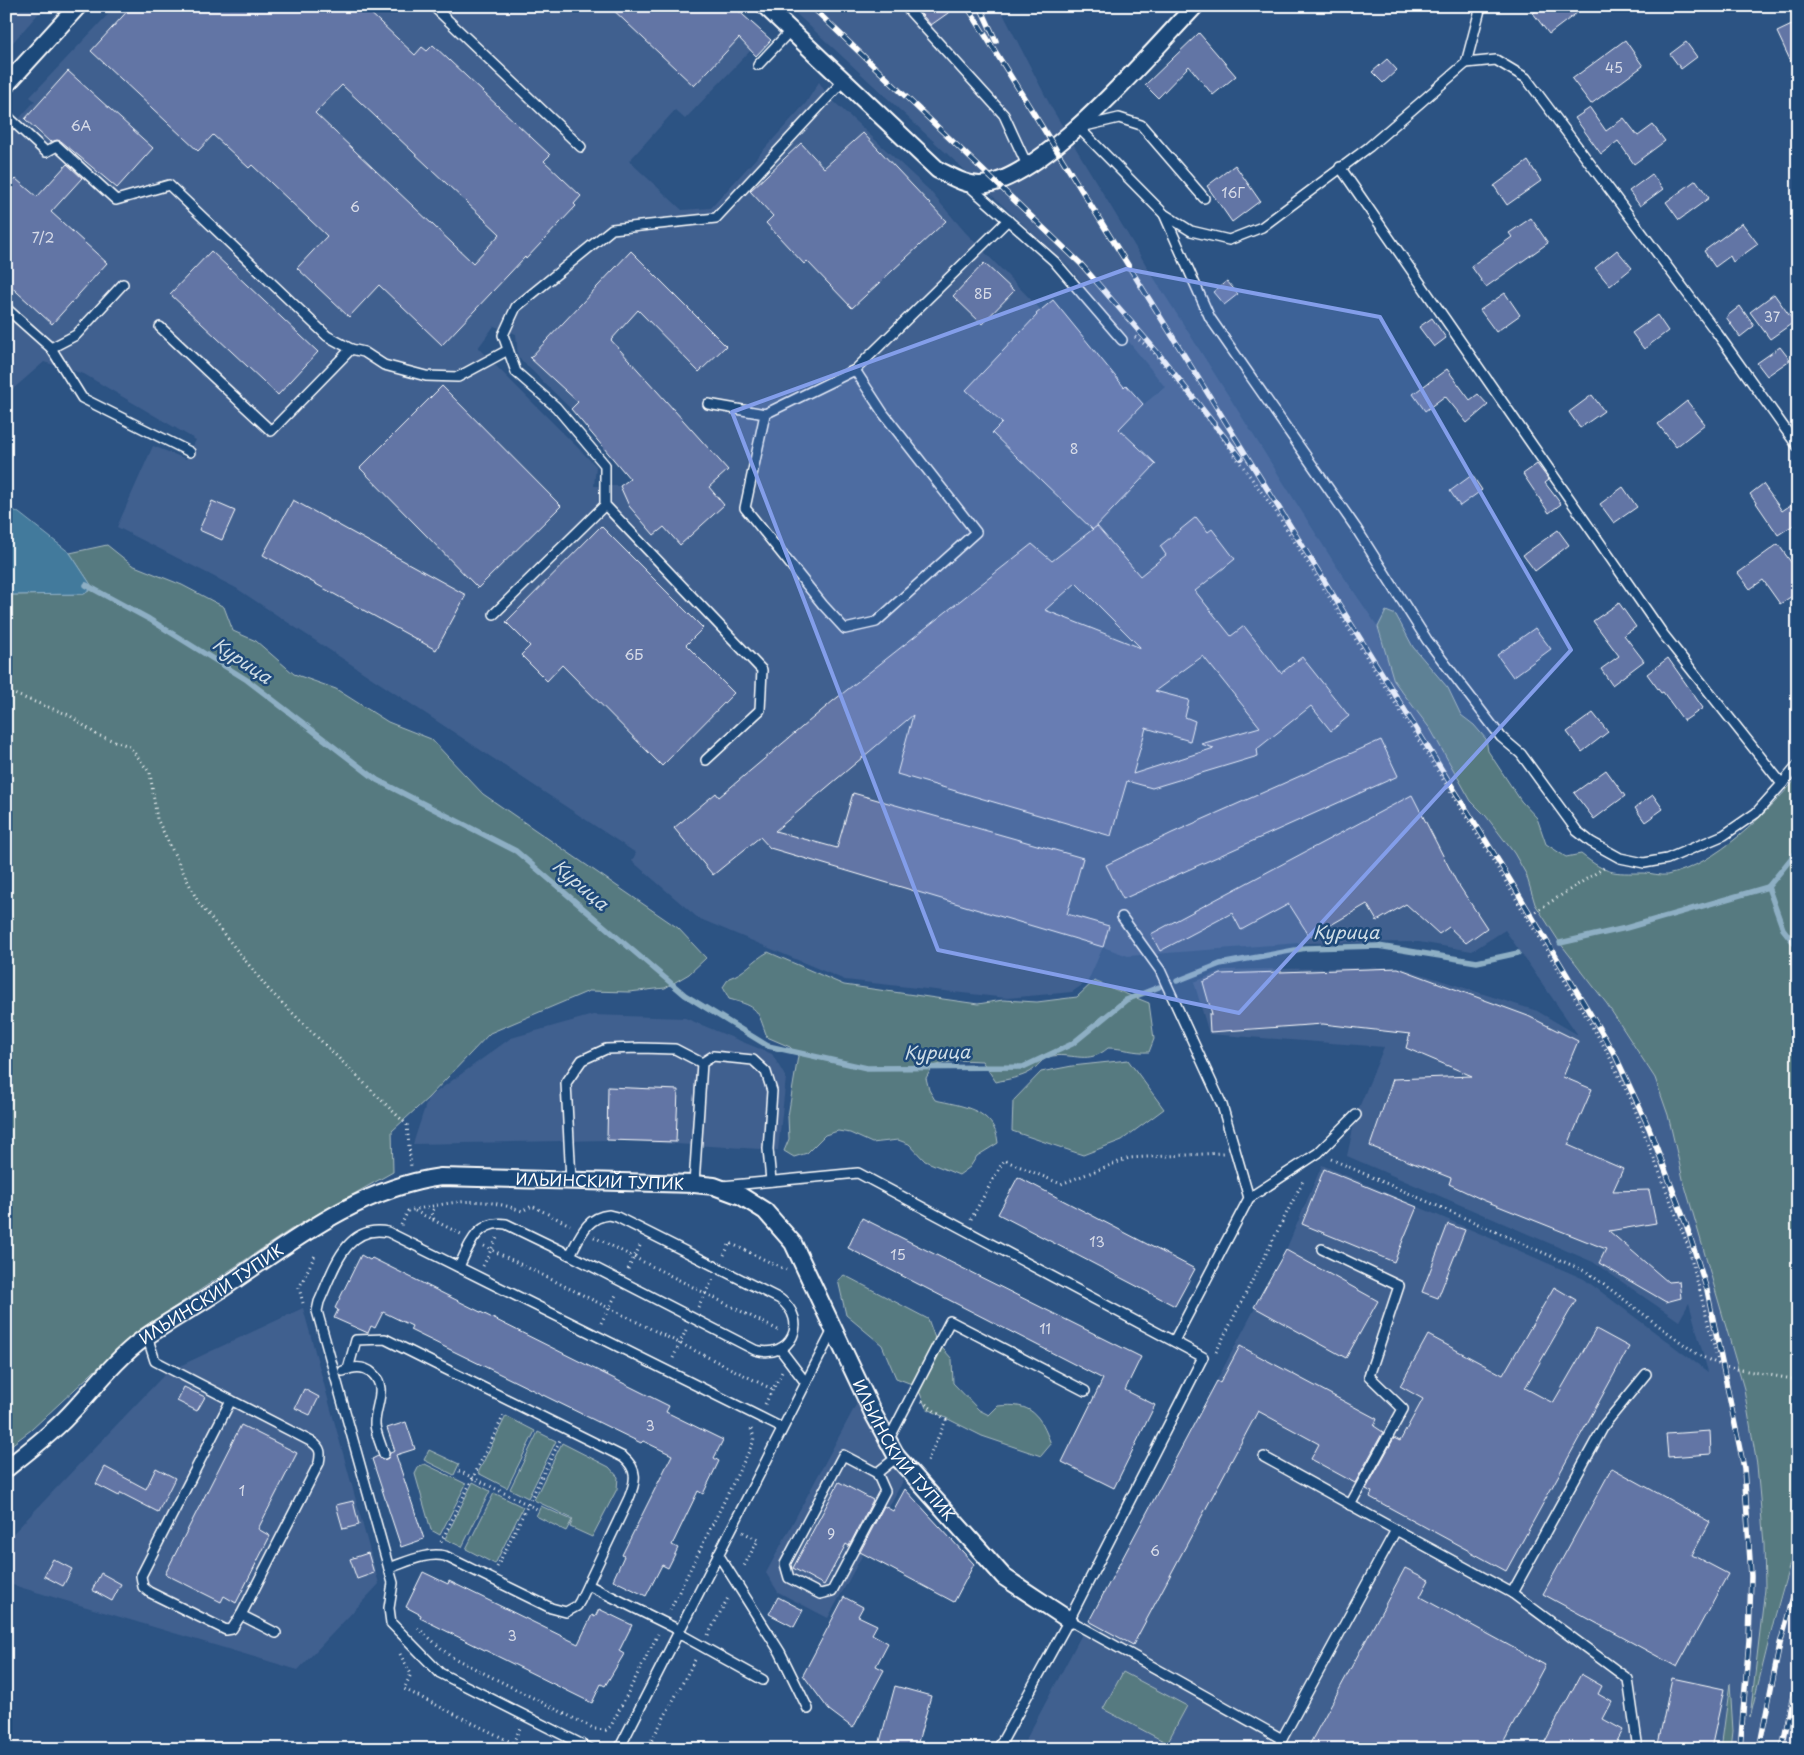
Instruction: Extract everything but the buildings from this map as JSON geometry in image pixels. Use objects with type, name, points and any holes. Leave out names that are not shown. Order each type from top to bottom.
[{"type":"street","points":[[6,85],[78,6]]},
{"type":"street","points":[[765,6],[938,170],[966,183],[979,185],[996,182],[1027,165],[1079,128],[1195,6]]},
{"type":"street","name":"ИЛЬИНСКИЙ ТУПИК","points":[[6,1469],[64,1420],[98,1381],[147,1336],[181,1317],[326,1219],[412,1181],[441,1177],[714,1186],[740,1196],[765,1211],[793,1243],[897,1457],[1004,1577],[1069,1620]]},
{"type":"lane","points":[[433,6],[581,146]]},
{"type":"lane","points":[[905,6],[1004,115],[1027,165]]},
{"type":"lane","points":[[1079,128],[1164,214],[1190,231],[1229,240],[1262,228],[1397,124],[1466,63],[1481,6]]},
{"type":"lane","points":[[758,64],[792,30]]},
{"type":"lane","points":[[1466,63],[1496,60],[1526,78],[1717,333],[1798,448]]},
{"type":"lane","points":[[706,760],[760,710],[762,670],[605,506],[605,465],[556,407],[516,372],[503,334],[516,307],[612,229],[716,218],[844,79]]},
{"type":"lane","points":[[6,115],[46,152],[58,146],[116,200],[169,185],[327,336],[351,349],[364,352],[384,365],[426,376],[458,377],[508,350]]},
{"type":"lane","points":[[1079,128],[1118,118],[1141,125],[1204,198]]},
{"type":"lane","points":[[1340,167],[1663,634],[1782,784]]},
{"type":"lane","points":[[966,183],[1054,261],[1122,340]]},
{"type":"lane","points":[[1164,214],[1210,318],[1356,528],[1427,640],[1501,737],[1521,754],[1577,831],[1591,842],[1620,858],[1644,863],[1667,859],[1687,852],[1724,834],[1756,813],[1798,765]]},
{"type":"lane","points":[[708,404],[764,414],[855,370],[1008,220]]},
{"type":"lane","points":[[51,348],[76,335],[123,284]]},
{"type":"lane","points":[[6,308],[51,348],[82,398],[190,452]]},
{"type":"lane","points":[[160,327],[271,430],[351,349]]},
{"type":"lane","points":[[764,414],[744,508],[823,605],[845,629],[876,622],[976,532],[883,413],[855,370]]},
{"type":"lane","points":[[494,614],[605,506]]},
{"type":"lane","points":[[1122,917],[1160,970],[1222,1105],[1249,1198]]},
{"type":"lane","points":[[571,1180],[566,1084],[582,1060],[606,1049],[649,1048],[675,1049],[702,1063]]},
{"type":"lane","points":[[702,1063],[713,1056],[753,1060],[766,1072],[772,1091],[768,1149],[771,1181]]},
{"type":"lane","points":[[694,1184],[702,1063]]},
{"type":"lane","points":[[1174,1341],[1249,1198],[1318,1153],[1356,1115]]},
{"type":"lane","points":[[714,1186],[858,1173],[1203,1357],[1069,1620],[998,1749]]},
{"type":"lane","points":[[459,1267],[472,1239],[482,1227],[490,1224],[503,1224],[570,1255],[755,1350],[764,1352],[780,1349],[787,1344],[795,1328],[792,1311],[787,1304],[617,1217],[601,1216],[587,1224],[570,1255]]},
{"type":"lane","points":[[591,1749],[440,1673],[391,1623],[389,1608],[393,1582],[317,1311],[319,1302],[346,1245],[352,1238],[369,1231],[388,1232],[782,1428]]},
{"type":"lane","points":[[1322,1249],[1399,1286],[1369,1376],[1403,1409],[1350,1505]]},
{"type":"lane","points":[[888,1441],[950,1321],[1085,1390]]},
{"type":"lane","points":[[619,1749],[834,1328]]},
{"type":"lane","points":[[147,1336],[155,1361],[231,1400],[318,1445],[321,1453],[319,1463],[241,1615],[232,1629],[226,1630],[150,1592],[143,1587],[141,1576],[231,1400]]},
{"type":"lane","points":[[348,1369],[356,1340],[385,1339],[623,1457],[635,1473],[635,1483],[588,1585],[577,1606],[566,1612],[561,1612],[445,1556],[435,1554],[389,1568]]},
{"type":"lane","points":[[780,1349],[806,1382]]},
{"type":"lane","points":[[335,1374],[348,1369],[362,1368],[374,1374],[380,1385],[375,1425],[384,1454]]},
{"type":"lane","points":[[1512,1593],[1605,1424],[1646,1374]]},
{"type":"lane","points":[[843,1455],[877,1473],[885,1490],[832,1591],[820,1594],[789,1578],[785,1564],[843,1455]]},
{"type":"lane","points":[[877,1473],[897,1457]]},
{"type":"lane","points":[[1264,1457],[1512,1593],[1628,1678],[1637,1742],[1636,1749]]},
{"type":"lane","points":[[1277,1749],[1396,1530]]},
{"type":"lane","points":[[718,1554],[780,1652],[808,1709]]},
{"type":"lane","points":[[588,1585],[664,1622],[702,1647],[763,1680]]},
{"type":"lane","points":[[241,1615],[276,1633]]},
{"type":"lane","points":[[1069,1620],[1282,1739]]},
{"type":"path","points":[[1122,340],[1132,335],[1151,349],[1214,428],[1276,512],[1527,917],[1605,1048],[1632,1102],[1688,1246],[1719,1365]]},
{"type":"path","points":[[6,691],[69,715],[97,735],[129,746],[150,773],[157,819],[198,902],[269,990],[407,1125],[412,1181]]},
{"type":"path","points":[[1527,917],[1620,858]]},
{"type":"path","points":[[965,1230],[1004,1160],[1061,1184],[1129,1158],[1237,1152]]},
{"type":"path","points":[[1318,1153],[1587,1272],[1698,1355],[1719,1365],[1798,1380]]},
{"type":"path","points":[[438,1222],[432,1217],[431,1213],[433,1208],[441,1205]]},
{"type":"path","points":[[414,1210],[772,1389]]},
{"type":"path","points":[[478,1276],[503,1224]]},
{"type":"path","points":[[666,1370],[730,1243],[787,1270]]},
{"type":"path","points":[[912,1394],[946,1420],[919,1481]]},
{"type":"path","points":[[435,1554],[510,1401]]},
{"type":"path","points":[[415,1625],[450,1656],[595,1729],[606,1730],[611,1726],[753,1442],[752,1431],[746,1425]]},
{"type":"path","points":[[491,1579],[566,1429]]},
{"type":"path","points":[[459,1471],[537,1509]]},
{"type":"path","points":[[648,1749],[758,1540],[738,1530]]},
{"type":"highlighted area","points":[[1126,269],[1380,317],[1571,650],[1239,1013],[938,950],[732,412]]},
{"type":"shaded area","points":[[6,6],[45,6],[6,50]]},
{"type":"shaded area","points":[[116,6],[733,6],[759,28],[744,43],[751,50],[685,119],[675,110],[629,161],[682,210],[711,208],[806,103],[819,82],[828,96],[929,190],[965,232],[1041,310],[1053,300],[1123,386],[1126,385],[1144,404],[1165,387],[1069,267],[788,6],[999,6],[1051,107],[1149,270],[1335,564],[1378,627],[1380,639],[1415,708],[1431,730],[1471,801],[1486,816],[1514,853],[1526,874],[1535,904],[1560,943],[1607,1004],[1655,1078],[1668,1115],[1683,1179],[1744,1389],[1757,1465],[1764,1544],[1765,1588],[1751,1710],[1798,1535],[1798,1723],[1793,1749],[1731,1749],[1733,1731],[1730,1686],[1721,1749],[1021,1749],[1286,1250],[1322,1165],[1584,1279],[1708,1372],[1689,1303],[1679,1321],[1593,1262],[1347,1156],[1356,1115],[1384,1047],[1209,1034],[1194,982],[1224,970],[1399,967],[1537,1011],[1578,1035],[1505,930],[1472,951],[1419,942],[1299,943],[1128,956],[1103,947],[1088,981],[1072,992],[1007,998],[845,980],[698,918],[632,861],[636,853],[236,588],[117,527],[153,446],[186,459],[196,440],[84,374],[44,362],[6,395],[6,133],[35,101],[30,97]],"holes":[[[494,326],[516,334],[518,357],[571,409],[630,479],[620,486],[594,486],[596,466],[478,348]]]},
{"type":"shaded area","points":[[6,506],[19,513],[70,553],[93,588],[84,594],[6,595]]},
{"type":"shaded area","points":[[593,1015],[685,1018],[772,1054],[786,1078],[778,1150],[607,1140],[413,1144],[428,1098],[511,1038]]},
{"type":"shaded area","points":[[303,1308],[379,1584],[298,1670],[6,1583],[6,1541],[167,1372]]},
{"type":"shaded area","points":[[858,1401],[890,1462],[903,1481],[828,1618],[778,1592],[766,1573]]},
{"type":"green space","points":[[107,545],[132,565],[182,585],[224,607],[233,631],[256,641],[294,674],[336,689],[388,722],[431,739],[483,794],[678,928],[706,958],[689,974],[665,988],[629,992],[589,991],[490,1033],[428,1098],[392,1131],[393,1172],[293,1228],[133,1335],[31,1430],[6,1449],[6,595],[84,594],[93,588],[70,553]]},
{"type":"green space","points":[[1386,611],[1396,615],[1413,647],[1448,688],[1461,715],[1474,725],[1486,739],[1488,751],[1521,801],[1537,818],[1546,844],[1566,857],[1581,854],[1598,866],[1617,873],[1667,875],[1686,869],[1722,849],[1739,836],[1798,777],[1798,1535],[1774,1620],[1750,1717],[1765,1588],[1764,1544],[1757,1465],[1744,1389],[1683,1179],[1668,1115],[1655,1078],[1607,1004],[1560,943],[1535,904],[1526,874],[1514,853],[1486,816],[1471,801],[1431,730],[1394,681],[1378,627]]},
{"type":"green space","points":[[768,952],[844,985],[978,1004],[1003,1000],[1037,1002],[1077,997],[1094,981],[1149,1003],[1154,1039],[1149,1052],[1108,1048],[1101,1053],[1088,1057],[1052,1056],[1045,1059],[1026,1074],[996,1082],[982,1061],[958,1060],[933,1066],[926,1078],[929,1090],[935,1100],[956,1104],[976,1111],[991,1123],[996,1132],[998,1143],[977,1156],[970,1167],[959,1175],[925,1161],[909,1144],[898,1140],[872,1143],[850,1133],[838,1131],[825,1135],[807,1153],[794,1157],[784,1151],[789,1139],[788,1116],[798,1056],[790,1047],[767,1037],[756,1010],[746,1004],[729,999],[723,987],[729,978],[740,973]]},
{"type":"green space","points":[[1128,1060],[1164,1109],[1122,1140],[1083,1155],[1012,1131],[1013,1101],[1041,1072],[1072,1066]]},
{"type":"green space","points":[[844,1275],[928,1319],[936,1341],[952,1359],[953,1383],[979,1410],[989,1415],[998,1406],[1010,1405],[1019,1406],[1033,1413],[1043,1425],[1051,1444],[1041,1456],[982,1436],[926,1408],[917,1386],[896,1378],[882,1345],[846,1315],[838,1280]]},
{"type":"green space","points":[[506,1416],[535,1431],[507,1488],[478,1473]]},
{"type":"green space","points":[[538,1432],[556,1441],[528,1498],[510,1489]]},
{"type":"green space","points":[[562,1443],[609,1467],[618,1477],[617,1489],[592,1537],[570,1527],[573,1519],[534,1500]]},
{"type":"green space","points":[[429,1450],[459,1464],[454,1475],[424,1460]]},
{"type":"green space","points":[[425,1464],[466,1484],[440,1535],[431,1530],[415,1474],[419,1466]]},
{"type":"green space","points":[[473,1482],[490,1491],[462,1547],[445,1539]]},
{"type":"green space","points":[[494,1493],[523,1507],[495,1564],[466,1549]]},
{"type":"green space","points":[[541,1506],[572,1520],[566,1531],[536,1516]]},
{"type":"green space","points":[[1123,1672],[1187,1706],[1167,1743],[1103,1709]]},
{"type":"green space","points":[[1730,1683],[1733,1731],[1731,1749],[1721,1749]]},
{"type":"waterway","name":"Курица","points":[[86,585],[149,619],[247,680],[377,780],[516,851],[685,995],[768,1046],[867,1068],[1023,1067],[1072,1044],[1126,1000],[1159,987]]},
{"type":"waterway","points":[[1768,887],[1798,850]]},
{"type":"waterway","name":"Курица","points":[[1768,887],[1783,929],[1798,948]]},
{"type":"waterway","name":"Курица","points":[[1560,943],[1626,928],[1768,887]]},
{"type":"waterway","name":"Курица","points":[[1177,981],[1220,964],[1306,948],[1378,946],[1477,962],[1518,953]]},
{"type":"railway","points":[[811,6],[1080,263],[1158,353],[1241,458]]},
{"type":"railway","points":[[967,6],[1501,865],[1615,1055],[1649,1128],[1686,1224],[1707,1290],[1744,1468],[1751,1576],[1749,1640],[1740,1749]]},
{"type":"railway","points":[[980,6],[996,41]]},
{"type":"railway","points":[[1759,1749],[1780,1644],[1798,1580]]},
{"type":"railway","points":[[1782,1749],[1798,1671]]}]
